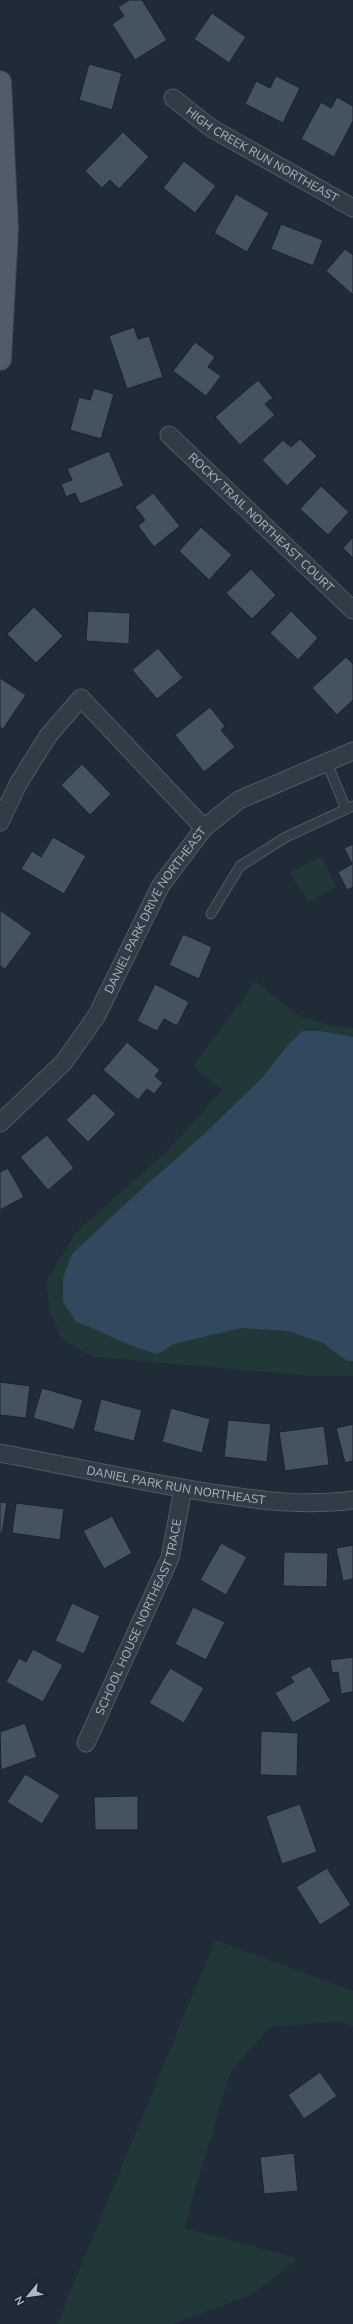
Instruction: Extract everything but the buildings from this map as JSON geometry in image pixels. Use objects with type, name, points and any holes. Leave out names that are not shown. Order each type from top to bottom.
[{"type":"main road","points":[[0,82],[7,229],[0,359]]},
{"type":"street","name":"HIGH CREEK RUN NORTHEAST","points":[[173,98],[211,128],[353,208]]},
{"type":"street","name":"ROCKY TRAIL NORTHEAST COURT","points":[[169,435],[353,610]]},
{"type":"street","points":[[0,822],[18,784],[48,736],[81,698],[204,828]]},
{"type":"street","name":"DANIEL PARK DRIVE NORTHEAST","points":[[0,1123],[64,1062],[97,1015],[161,885],[204,828],[239,800],[353,751]]},
{"type":"street","name":"DANIEL PARK RUN NORTHEAST","points":[[0,1453],[183,1488],[276,1503],[334,1503],[353,1500]]},
{"type":"street","name":"SCHOOL HOUSE NORTHEAST TRACE","points":[[86,1743],[170,1558],[183,1488]]},
{"type":"lane","points":[[211,914],[240,866],[286,837],[350,808],[327,763]]},
{"type":"green space","points":[[321,856],[337,887],[309,902],[289,872]]},
{"type":"green space","points":[[256,981],[297,1015],[329,1025],[353,1028],[353,1376],[310,1376],[94,1357],[63,1340],[50,1313],[46,1282],[75,1233],[168,1150],[222,1090],[193,1066]]},
{"type":"green space","points":[[215,1940],[353,1991],[353,2026],[339,2022],[270,2027],[230,2073],[184,2228],[298,2258],[253,2294],[173,2324],[57,2324]]},
{"type":"water","points":[[303,1031],[320,1031],[353,1037],[353,1361],[347,1361],[323,1343],[288,1331],[241,1328],[174,1344],[158,1354],[137,1348],[76,1322],[63,1302],[63,1278],[72,1254],[146,1185],[200,1138],[262,1078],[288,1045]]}]
